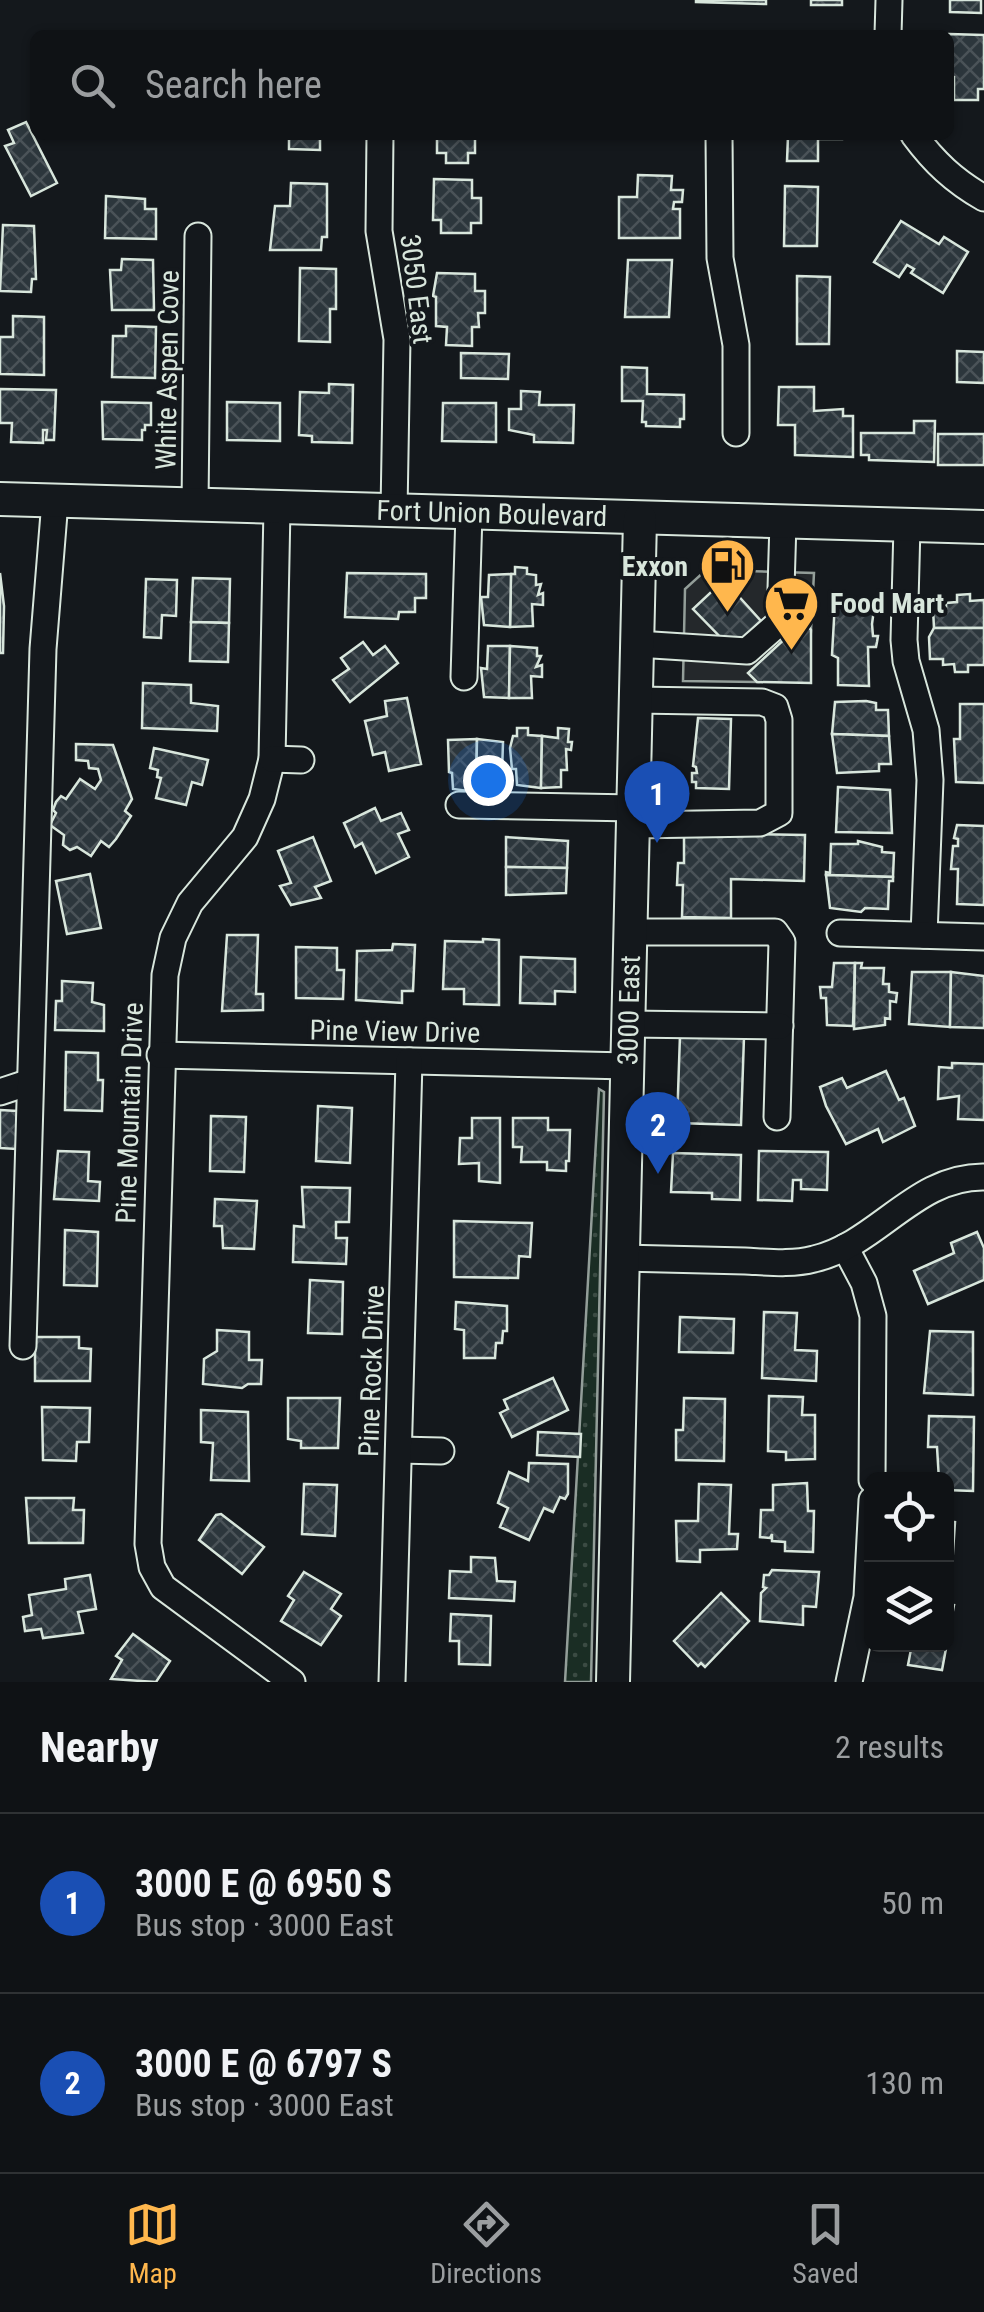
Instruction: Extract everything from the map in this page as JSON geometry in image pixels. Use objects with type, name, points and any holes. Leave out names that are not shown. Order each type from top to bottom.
[{"type":"main road","name":"Fort Union Boulevard","points":[[0,499],[984,527]]},
{"type":"main road","name":"3000 East","points":[[613,1682],[640,519]]},
{"type":"street","points":[[888,30],[889,0]]},
{"type":"street","name":"3050 East","points":[[380,140],[379,230],[397,339],[394,512]]},
{"type":"street","points":[[719,140],[720,258],[736,345],[736,433]]},
{"type":"street","points":[[918,140],[934,162],[962,186],[984,198]]},
{"type":"street","name":"White Aspen Cove","points":[[195,505],[198,236]]},
{"type":"street","points":[[23,1346],[43,649],[55,501]]},
{"type":"street","name":"Pine Mountain Drive","points":[[277,508],[272,758],[262,800],[245,837],[179,897],[165,975],[148,1544],[152,1566],[171,1594],[292,1682]]},
{"type":"street","points":[[464,677],[470,514]]},
{"type":"street","points":[[637,644],[748,651],[780,622],[783,522]]},
{"type":"street","points":[[907,526],[904,640],[906,661],[926,730],[930,780],[924,935]]},
{"type":"street","points":[[459,805],[760,823],[779,812],[779,720],[775,707],[762,702],[636,700]]},
{"type":"street","points":[[272,758],[301,760]]},
{"type":"street","points":[[632,932],[775,932],[782,942],[777,1117]]},
{"type":"street","points":[[840,932],[984,937]]},
{"type":"street","points":[[629,1024],[780,1026]]},
{"type":"street","name":"Pine View Drive","points":[[160,1055],[628,1066]]},
{"type":"street","name":"Pine Rock Drive","points":[[392,1682],[409,1061]]},
{"type":"street","points":[[0,1092],[30,1082]]},
{"type":"street","points":[[622,1258],[814,1260],[845,1247],[921,1194],[945,1182],[984,1177]]},
{"type":"street","points":[[845,1247],[864,1284],[873,1316],[872,1472]]},
{"type":"street","points":[[399,1450],[441,1451]]},
{"type":"street","points":[[849,1682],[867,1597],[869,1562]]},
{"type":"green space","points":[[599,1089],[604,1092],[591,1682],[565,1682]]},
{"type":"shaded area","points":[[706,570],[814,573],[811,630],[804,621],[749,673],[757,682],[683,681],[685,589]]},
{"type":"building","points":[[766,0],[766,4],[696,2]]},
{"type":"building","points":[[811,0],[842,0],[842,5],[811,5]]},
{"type":"building","points":[[950,0],[981,0],[981,13],[950,12]]},
{"type":"building","points":[[954,34],[984,35],[984,89],[978,89],[978,100],[954,100]]},
{"type":"building","points":[[26,122],[30,140],[35,140],[57,183],[31,196],[5,146],[14,143],[8,130]]},
{"type":"building","points":[[289,140],[320,140],[320,150],[289,149]]},
{"type":"building","points":[[437,140],[475,140],[475,153],[468,153],[468,163],[446,163],[446,153],[437,153]]},
{"type":"building","points":[[788,140],[818,140],[818,161],[787,161]]},
{"type":"building","points":[[638,175],[672,176],[671,190],[683,190],[682,202],[674,202],[673,209],[680,209],[680,238],[619,238],[619,197],[637,197]]},
{"type":"building","points":[[434,179],[472,180],[472,198],[481,198],[481,223],[471,223],[471,233],[441,233],[441,220],[433,220]]},
{"type":"building","points":[[291,183],[327,184],[327,237],[322,237],[321,250],[270,250],[275,206],[290,206]]},
{"type":"building","points":[[785,186],[818,187],[817,246],[784,246]]},
{"type":"building","points":[[106,196],[145,199],[145,209],[156,209],[156,239],[105,238]]},
{"type":"building","points":[[901,221],[939,244],[944,237],[968,252],[943,293],[911,273],[914,269],[907,265],[899,277],[874,262]]},
{"type":"building","points":[[3,225],[34,226],[36,279],[32,279],[31,292],[0,291]]},
{"type":"building","points":[[122,259],[153,260],[154,310],[112,310],[110,270],[121,270]]},
{"type":"building","points":[[628,260],[672,260],[669,317],[625,317]]},
{"type":"building","points":[[300,268],[336,269],[336,309],[330,309],[330,342],[299,341]]},
{"type":"building","points":[[437,273],[475,274],[475,291],[485,291],[485,313],[478,313],[479,327],[472,327],[472,346],[446,345],[447,327],[436,326],[433,296]]},
{"type":"building","points":[[797,276],[830,277],[829,344],[797,344]]},
{"type":"building","points":[[13,316],[44,317],[44,375],[0,374],[0,337],[13,337]]},
{"type":"building","points":[[126,326],[156,327],[155,378],[112,377],[113,336],[126,336]]},
{"type":"building","points":[[957,351],[984,352],[984,383],[957,382]]},
{"type":"building","points":[[461,353],[509,354],[508,379],[461,378]]},
{"type":"building","points":[[622,367],[647,368],[647,394],[684,395],[680,427],[646,426],[642,422],[643,401],[622,401]]},
{"type":"building","points":[[329,384],[353,385],[352,443],[312,442],[312,436],[299,435],[300,392],[329,393]]},
{"type":"building","points":[[779,387],[814,387],[814,411],[843,409],[843,416],[853,416],[853,457],[795,455],[795,425],[778,425]]},
{"type":"building","points":[[0,389],[56,390],[54,440],[46,440],[47,430],[43,430],[43,443],[11,442],[12,423],[0,423]]},
{"type":"building","points":[[521,391],[540,392],[539,405],[574,405],[573,443],[534,442],[534,435],[509,430],[509,409],[521,409]]},
{"type":"building","points":[[102,402],[151,403],[151,425],[142,430],[142,440],[103,439]]},
{"type":"building","points":[[227,402],[280,403],[280,441],[227,440]]},
{"type":"building","points":[[443,403],[496,403],[496,442],[442,441]]},
{"type":"building","points":[[914,421],[935,421],[934,462],[869,460],[869,455],[861,455],[861,433],[914,433]]},
{"type":"building","points":[[938,434],[984,434],[984,465],[938,465]]},
{"type":"building","points":[[515,567],[527,568],[527,574],[536,575],[536,585],[541,584],[538,595],[543,593],[543,605],[532,604],[533,626],[510,627],[511,574],[515,574]]},
{"type":"building","points":[[0,573],[4,606],[3,653],[0,653]]},
{"type":"building","points":[[347,573],[426,574],[426,598],[415,598],[415,612],[399,612],[398,619],[345,617]]},
{"type":"building","points":[[511,574],[510,627],[484,625],[481,597],[488,597],[489,575]]},
{"type":"building","points":[[193,578],[230,579],[229,623],[191,622]]},
{"type":"building","points":[[146,579],[177,580],[176,616],[162,615],[161,638],[144,637]]},
{"type":"building","name":"Exxon","points":[[724,580],[761,621],[732,649],[693,609]]},
{"type":"building","points":[[970,594],[970,601],[984,600],[984,628],[934,628],[933,609],[946,609],[946,603],[957,602],[957,595]]},
{"type":"building","points":[[835,602],[875,602],[873,636],[878,636],[876,647],[868,647],[869,686],[838,685],[838,658],[832,655]]},
{"type":"building","name":"Food Mart","points":[[804,621],[811,630],[811,683],[757,682],[748,673]]},
{"type":"building","points":[[191,622],[229,623],[228,662],[190,661]]},
{"type":"building","points":[[934,628],[984,628],[984,665],[968,665],[968,672],[955,672],[954,664],[943,665],[943,659],[930,659],[929,637]]},
{"type":"building","points":[[363,642],[373,655],[385,646],[398,663],[350,702],[333,680],[349,669],[341,658]]},
{"type":"building","points":[[488,646],[510,646],[509,698],[484,697],[481,668],[487,669]]},
{"type":"building","points":[[510,646],[537,648],[537,656],[541,656],[536,667],[542,665],[542,677],[531,676],[532,698],[509,698]]},
{"type":"building","points":[[143,683],[191,685],[191,703],[218,706],[217,731],[142,728]]},
{"type":"building","points":[[407,698],[421,764],[389,771],[385,752],[373,755],[365,721],[387,716],[385,701]]},
{"type":"building","points":[[835,702],[876,703],[876,710],[888,710],[889,736],[832,734]]},
{"type":"building","points":[[960,704],[984,704],[984,783],[956,782],[954,739],[960,739]]},
{"type":"building","points":[[698,718],[731,719],[729,789],[696,788],[696,782],[692,782],[692,773],[697,773],[693,766]]},
{"type":"building","points":[[517,728],[528,728],[528,735],[542,736],[541,788],[517,785],[510,748]]},
{"type":"building","points":[[558,728],[569,729],[568,742],[572,742],[571,750],[566,749],[567,770],[561,770],[561,787],[541,788],[542,736],[558,738]]},
{"type":"building","points":[[832,734],[889,736],[891,764],[879,764],[879,771],[837,773]]},
{"type":"building","points":[[477,739],[476,792],[453,789],[448,740]]},
{"type":"building","points":[[477,739],[503,742],[497,791],[476,792]]},
{"type":"building","points":[[76,744],[113,745],[132,799],[125,811],[131,816],[116,839],[109,847],[101,841],[91,856],[77,847],[70,850],[63,845],[64,835],[50,825],[56,802],[61,796],[66,799],[80,779],[95,789],[101,780],[98,769],[89,768],[88,761],[76,760]]},
{"type":"building","points":[[154,748],[208,760],[202,785],[192,782],[186,805],[156,798],[161,778],[157,777],[158,770],[150,768]]},
{"type":"building","points":[[838,787],[890,790],[892,833],[836,832]]},
{"type":"building","points":[[375,808],[381,821],[401,813],[409,830],[398,834],[409,857],[376,873],[362,843],[355,847],[344,823]]},
{"type":"building","points":[[957,825],[984,826],[984,905],[957,904],[958,869],[951,869],[953,846],[958,846],[958,839],[954,838]]},
{"type":"building","points":[[684,833],[805,835],[804,881],[731,879],[731,918],[682,917],[683,885],[677,885],[678,863],[684,863]]},
{"type":"building","points":[[313,837],[331,881],[315,887],[321,898],[291,905],[280,886],[291,883],[278,851]]},
{"type":"building","points":[[506,837],[568,841],[567,868],[506,867]]},
{"type":"building","points":[[858,841],[894,853],[893,877],[826,875],[830,873],[831,844]]},
{"type":"building","points":[[506,867],[567,868],[566,893],[506,895]]},
{"type":"building","points":[[90,874],[101,928],[67,934],[56,881]]},
{"type":"building","points":[[826,875],[893,877],[889,881],[888,909],[865,908],[861,912],[830,908]]},
{"type":"building","points":[[227,935],[258,935],[256,994],[263,994],[263,1010],[222,1011]]},
{"type":"building","points":[[499,940],[499,1005],[464,1004],[464,989],[443,989],[445,941]]},
{"type":"building","points":[[393,944],[415,945],[413,991],[402,991],[402,1003],[356,1000],[357,951],[392,950]]},
{"type":"building","points":[[296,947],[337,948],[337,970],[344,970],[343,999],[296,998]]},
{"type":"building","points":[[521,957],[575,959],[575,992],[555,991],[555,1004],[520,1003]]},
{"type":"building","points":[[834,963],[855,963],[853,1026],[827,1025],[826,998],[821,998],[820,987],[832,987]]},
{"type":"building","points":[[855,963],[862,963],[861,968],[884,968],[883,984],[889,984],[889,992],[897,993],[896,1002],[890,1001],[890,1019],[885,1018],[885,1025],[854,1029]]},
{"type":"building","points":[[912,972],[951,972],[950,1027],[909,1024]]},
{"type":"building","points":[[951,972],[984,976],[984,1028],[950,1027]]},
{"type":"building","points":[[62,981],[93,983],[92,1002],[104,1005],[104,1031],[55,1030],[56,1001],[62,1001]]},
{"type":"building","points":[[680,1035],[744,1037],[741,1125],[677,1123]]},
{"type":"building","points":[[66,1052],[98,1053],[98,1080],[103,1080],[102,1111],[65,1110]]},
{"type":"building","points":[[952,1063],[984,1064],[984,1120],[958,1119],[959,1096],[938,1099],[939,1067],[952,1068]]},
{"type":"building","points":[[886,1071],[899,1100],[904,1098],[915,1126],[883,1142],[878,1129],[846,1144],[820,1087],[842,1078],[847,1088]]},
{"type":"building","points":[[318,1106],[352,1108],[350,1163],[316,1161]]},
{"type":"building","points":[[0,1110],[17,1111],[16,1149],[0,1148]]},
{"type":"building","points":[[211,1116],[246,1117],[244,1172],[210,1171]]},
{"type":"building","points":[[472,1118],[500,1118],[500,1183],[479,1181],[479,1163],[459,1164],[460,1138],[472,1138]]},
{"type":"building","points":[[513,1118],[548,1118],[548,1130],[570,1130],[566,1171],[547,1170],[547,1162],[521,1162],[522,1147],[513,1147]]},
{"type":"building","points":[[58,1151],[89,1152],[88,1181],[100,1182],[99,1201],[54,1199]]},
{"type":"building","points":[[759,1151],[828,1152],[827,1190],[801,1189],[801,1180],[793,1180],[792,1201],[758,1200]]},
{"type":"building","points":[[673,1153],[741,1155],[740,1200],[712,1199],[712,1193],[671,1192]]},
{"type":"building","points":[[302,1187],[350,1188],[349,1222],[336,1222],[336,1238],[347,1238],[346,1264],[293,1262],[294,1226],[304,1227]]},
{"type":"building","points":[[215,1199],[257,1201],[254,1249],[223,1248],[222,1226],[214,1226]]},
{"type":"building","points":[[454,1221],[532,1223],[530,1257],[519,1256],[518,1278],[454,1277]]},
{"type":"building","points":[[65,1230],[98,1232],[97,1286],[64,1285]]},
{"type":"building","points":[[977,1232],[984,1248],[984,1280],[928,1304],[914,1271],[954,1253],[951,1243]]},
{"type":"building","points":[[310,1280],[343,1282],[342,1334],[308,1333]]},
{"type":"building","points":[[456,1302],[507,1306],[507,1331],[503,1331],[502,1343],[496,1343],[495,1358],[464,1358],[464,1330],[455,1329]]},
{"type":"building","points":[[764,1312],[797,1313],[795,1350],[817,1351],[816,1381],[762,1378]]},
{"type":"building","points":[[680,1317],[734,1319],[733,1353],[679,1352]]},
{"type":"building","points":[[217,1330],[249,1332],[249,1360],[262,1360],[261,1384],[242,1388],[203,1384],[204,1359],[217,1351]]},
{"type":"building","points":[[930,1331],[973,1332],[973,1395],[924,1393]]},
{"type":"building","points":[[35,1337],[79,1337],[79,1348],[91,1349],[90,1381],[35,1381]]},
{"type":"building","points":[[553,1378],[568,1410],[512,1437],[500,1413],[508,1409],[504,1400]]},
{"type":"building","points":[[769,1396],[803,1397],[802,1415],[815,1415],[815,1459],[786,1460],[786,1452],[768,1451]]},
{"type":"building","points":[[288,1398],[340,1398],[338,1448],[301,1448],[301,1441],[288,1439]]},
{"type":"building","points":[[684,1398],[725,1399],[724,1461],[676,1460],[676,1430],[683,1430]]},
{"type":"building","points":[[42,1407],[90,1408],[89,1442],[77,1442],[76,1461],[43,1460]]},
{"type":"building","points":[[201,1410],[248,1412],[249,1481],[211,1480],[213,1443],[201,1442]]},
{"type":"building","points":[[929,1416],[974,1417],[973,1491],[954,1490],[954,1472],[939,1472],[937,1447],[928,1447]]},
{"type":"building","points":[[538,1432],[581,1434],[580,1457],[537,1455]]},
{"type":"building","points":[[529,1463],[568,1464],[568,1494],[565,1499],[560,1497],[553,1512],[544,1508],[529,1540],[500,1527],[508,1508],[498,1503],[509,1472],[528,1481]]},
{"type":"building","points":[[807,1483],[808,1511],[814,1511],[813,1552],[785,1551],[785,1542],[772,1541],[772,1534],[770,1538],[760,1537],[761,1510],[773,1510],[773,1485]]},
{"type":"building","points":[[304,1484],[337,1485],[335,1536],[302,1534]]},
{"type":"building","points":[[699,1484],[731,1485],[729,1534],[738,1534],[737,1549],[700,1550],[700,1562],[677,1561],[676,1521],[698,1521]]},
{"type":"building","points":[[26,1498],[74,1498],[73,1510],[84,1510],[83,1543],[29,1543]]},
{"type":"building","points":[[221,1514],[264,1547],[242,1574],[199,1540],[216,1515]]},
{"type":"building","points":[[471,1557],[495,1558],[497,1581],[515,1582],[514,1601],[449,1598],[450,1571],[471,1572]]},
{"type":"building","points":[[772,1570],[819,1572],[816,1607],[803,1606],[803,1625],[760,1621],[761,1593],[766,1588],[764,1575]]},
{"type":"building","points":[[304,1572],[341,1594],[331,1609],[341,1616],[321,1645],[281,1621],[294,1600],[288,1596]]},
{"type":"building","points":[[90,1575],[96,1609],[78,1612],[83,1633],[43,1638],[41,1629],[25,1631],[23,1617],[32,1615],[29,1595],[66,1589],[65,1579]]},
{"type":"building","points":[[721,1593],[749,1621],[705,1667],[701,1663],[698,1666],[674,1641]]},
{"type":"building","points":[[451,1614],[491,1616],[490,1665],[459,1664],[459,1641],[450,1641]]},
{"type":"building","points":[[133,1634],[170,1661],[156,1682],[111,1679],[122,1660],[116,1656]]},
{"type":"building","points":[[910,1652],[945,1652],[942,1670],[908,1665]]},
{"type":"place","name":"Exxon","points":[[727,615]]},
{"type":"place","name":"Food Mart","points":[[791,652]]},
{"type":"place","name":"3000 E @ 6950 S","points":[[657,843]]},
{"type":"place","name":"3000 E @ 6797 S","points":[[658,1174]]}]
